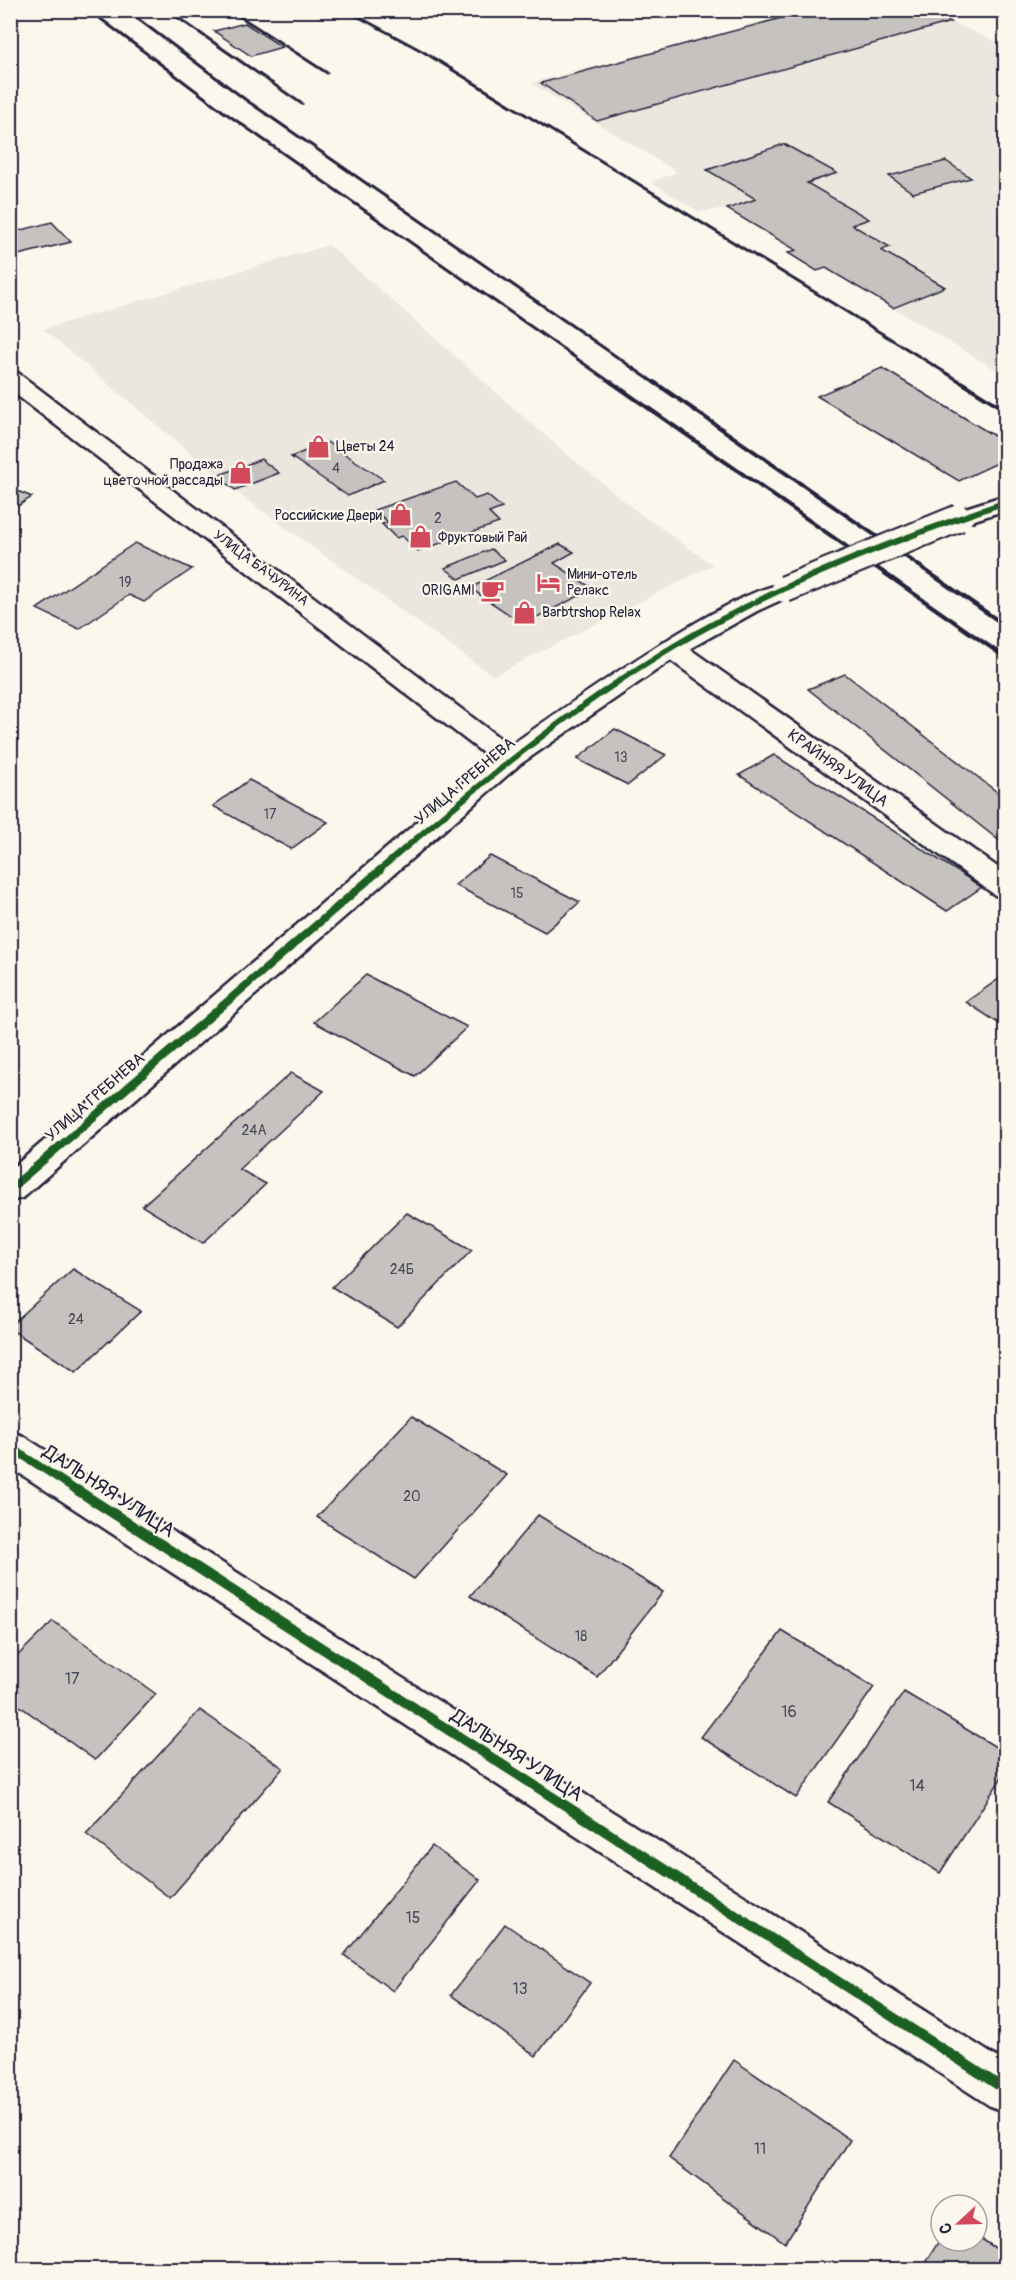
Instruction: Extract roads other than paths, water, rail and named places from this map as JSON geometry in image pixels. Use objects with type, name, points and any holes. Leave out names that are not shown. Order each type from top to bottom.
[{"type":"street","name":"УЛИЦА БАЧУРИНА","points":[[10,378],[509,759]]},
{"type":"street","name":"УЛИЦА ГРЕБНЕВА","points":[[10,1189],[509,759],[671,648],[784,589],[959,518],[1005,502]]},
{"type":"street","name":"КРАЙНЯЯ УЛИЦА","points":[[671,648],[1005,888]]},
{"type":"street","name":"ДАЛЬНЯЯ УЛИЦА","points":[[10,1447],[1005,2090]]},
{"type":"railway","points":[[89,10],[224,112],[613,384]]},
{"type":"railway","points":[[126,10],[246,100],[656,384]]},
{"type":"railway","points":[[167,10],[302,104]]},
{"type":"railway","points":[[230,10],[327,73]]},
{"type":"railway","points":[[346,10],[422,51],[964,384]]},
{"type":"railway","points":[[611,382],[1006,658]]},
{"type":"railway","points":[[654,382],[1006,626]]},
{"type":"railway","points":[[961,382],[1006,410]]},
{"type":"place","name":"Цветы 24","points":[[318,446]]},
{"type":"place","name":"Продажа цветочной рассады","points":[[241,472]]},
{"type":"place","name":"Российские Двери","points":[[400,515]]},
{"type":"place","name":"Фруктовый Рай","points":[[420,537]]},
{"type":"place","name":"Мини-отель Релакс","points":[[549,582]]},
{"type":"place","name":"ORIGAMI","points":[[493,590]]},
{"type":"place","name":"Barbtrshop Relax","points":[[524,612]]}]
